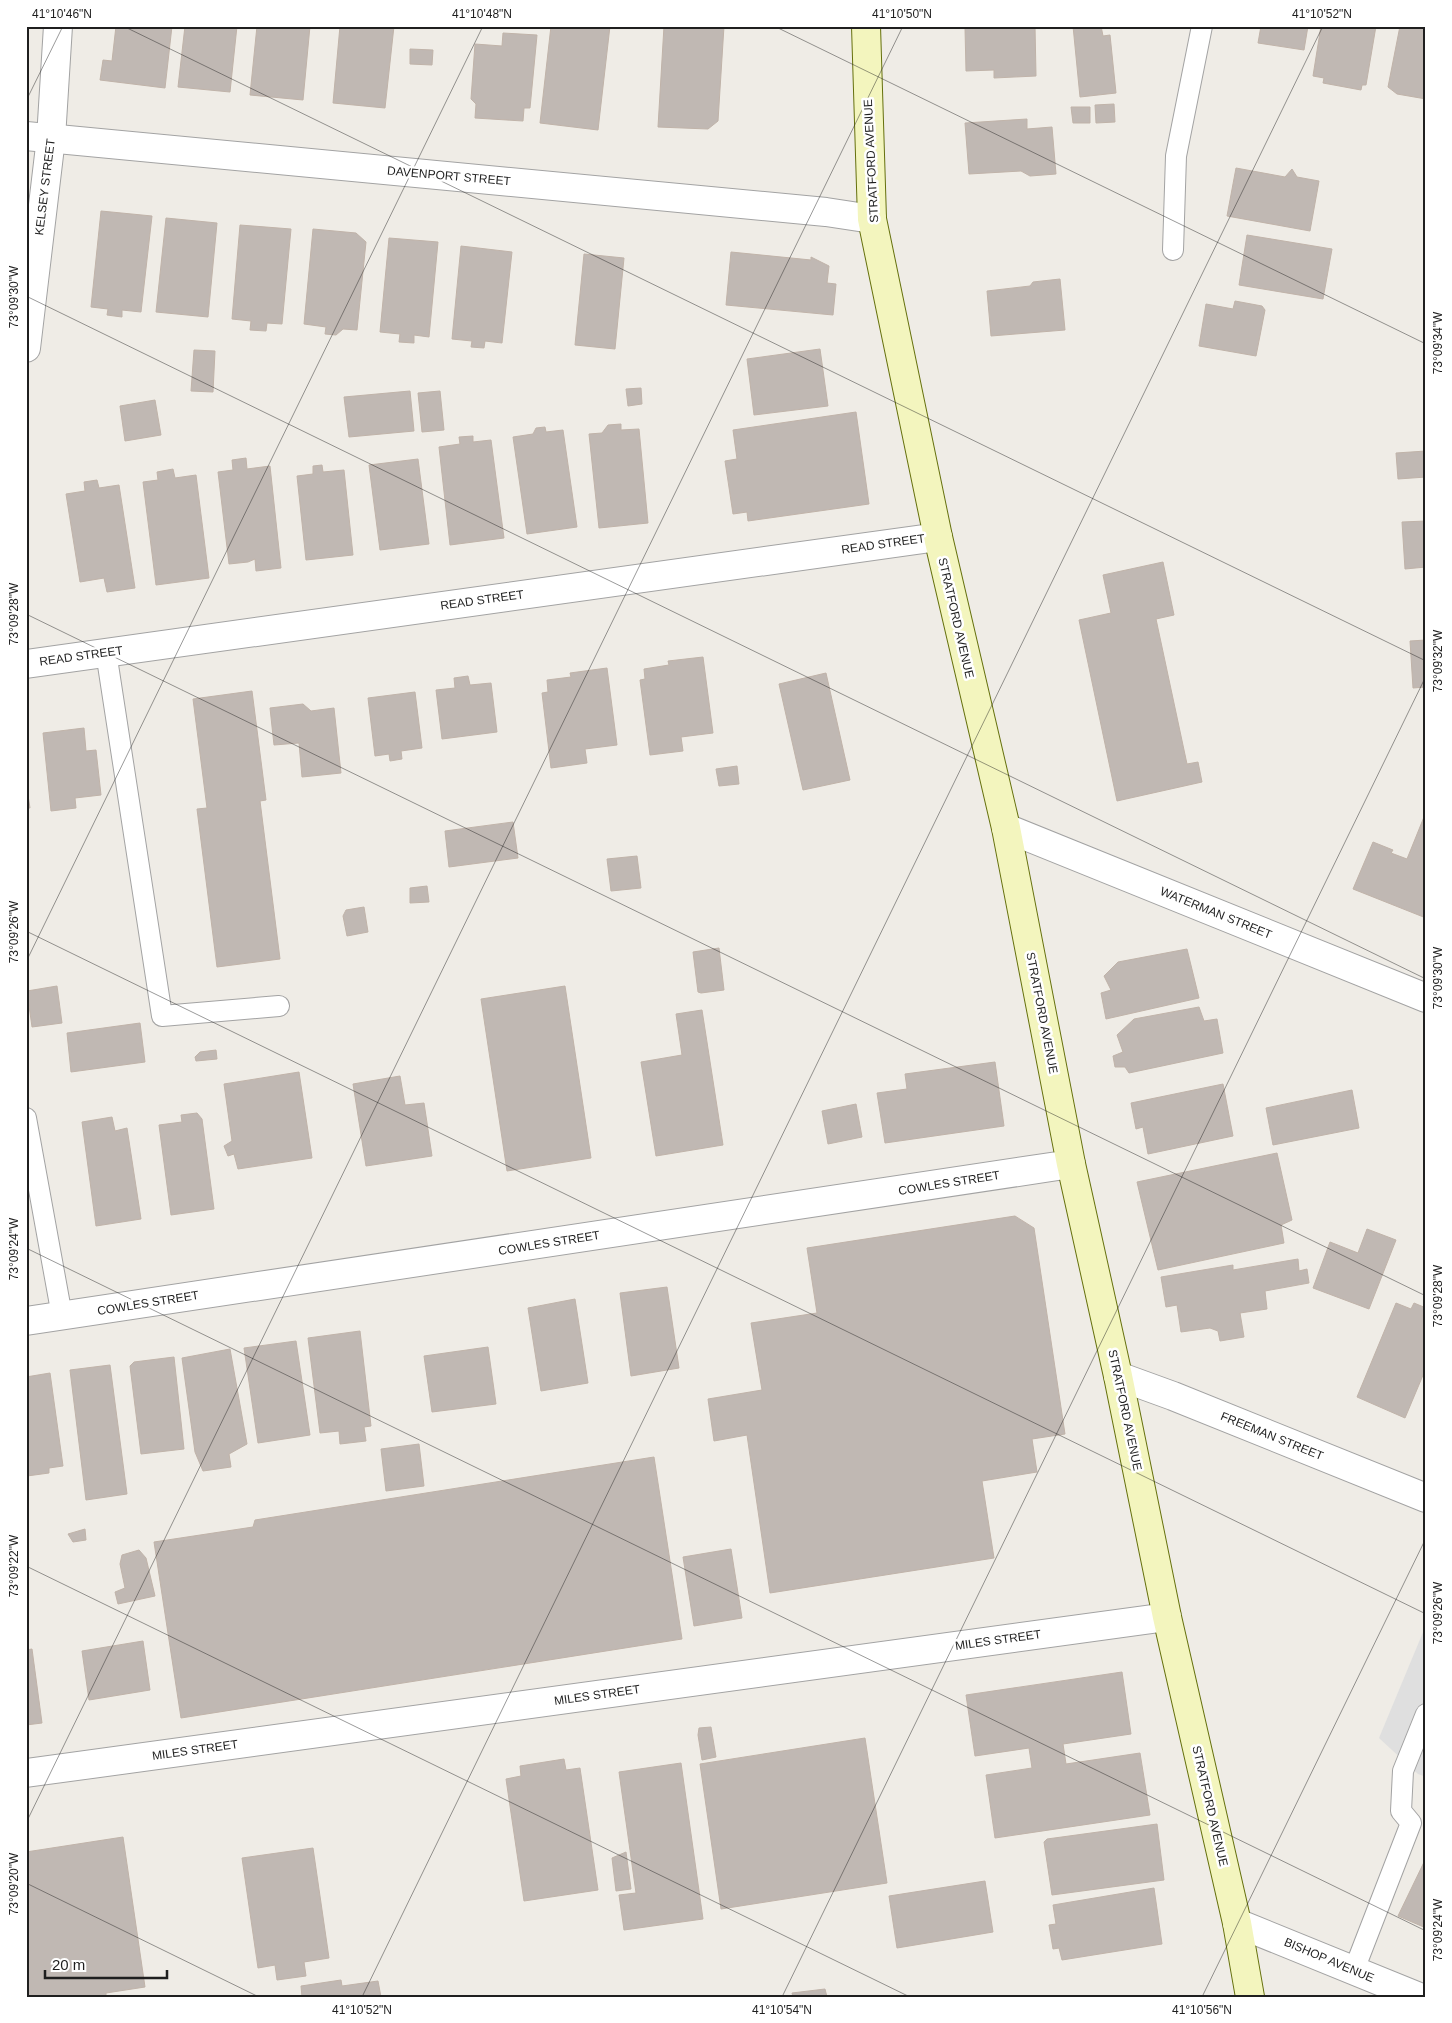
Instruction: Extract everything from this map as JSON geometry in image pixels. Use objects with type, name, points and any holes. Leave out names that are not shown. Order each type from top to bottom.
[{"type":"main road","name":"STRATFORD AVENUE","points":[[866,26],[872,219],[938,537],[1006,828],[1071,1164],[1118,1376],[1167,1617],[1238,1923],[1250,1997]]},
{"type":"street","name":"KELSEY STREET","points":[[26,348],[39,137],[58,26]]},
{"type":"street","name":"DAVENPORT STREET","points":[[39,137],[826,212],[872,219]]},
{"type":"street","name":"READ STREET","points":[[26,664],[938,537]]},
{"type":"street","name":"WATERMAN STREET","points":[[1006,828],[1426,998]]},
{"type":"street","name":"COWLES STREET","points":[[26,1321],[1071,1164]]},
{"type":"street","name":"FREEMAN STREET","points":[[1118,1376],[1173,1396],[1426,1498]]},
{"type":"street","name":"MILES STREET","points":[[26,1773],[1167,1617]]},
{"type":"street","name":"BISHOP AVENUE","points":[[1238,1923],[1419,1997]]},
{"type":"lane","points":[[1173,250],[1176,156],[1202,26]]},
{"type":"lane","points":[[106,652],[162,1016],[279,1006]]},
{"type":"lane","points":[[26,1118],[62,1316]]},
{"type":"lane","points":[[1354,1970],[1411,1823],[1401,1811],[1403,1771],[1426,1714]]},
{"type":"shaded area","points":[[1426,1625],[1426,1777],[1418,1774],[1379,1738]]},
{"type":"building","points":[[116,26],[172,26],[165,88],[100,80],[103,60],[112,61]]},
{"type":"building","points":[[185,26],[237,26],[230,92],[178,87]]},
{"type":"building","points":[[257,26],[310,26],[303,100],[250,95]]},
{"type":"building","points":[[340,26],[394,26],[385,108],[333,103]]},
{"type":"building","points":[[551,26],[610,26],[598,130],[540,123]]},
{"type":"building","points":[[664,26],[724,26],[718,121],[708,129],[658,127]]},
{"type":"building","points":[[1035,26],[1036,76],[994,78],[994,70],[966,71],[965,28]]},
{"type":"building","points":[[1073,26],[1101,26],[1103,36],[1110,35],[1116,93],[1080,97]]},
{"type":"building","points":[[1261,26],[1308,26],[1304,50],[1258,43]]},
{"type":"building","points":[[1321,26],[1376,26],[1366,85],[1362,85],[1361,90],[1323,83],[1324,78],[1313,76]]},
{"type":"building","points":[[1400,26],[1426,26],[1426,99],[1397,94],[1388,87]]},
{"type":"building","points":[[503,33],[537,35],[530,108],[524,108],[523,121],[475,118],[476,104],[471,99],[475,44],[502,46]]},
{"type":"building","points":[[410,49],[433,50],[432,65],[410,64]]},
{"type":"building","points":[[1114,104],[1115,122],[1096,123],[1095,105]]},
{"type":"building","points":[[1071,107],[1090,107],[1090,123],[1073,123]]},
{"type":"building","points":[[1027,119],[1027,129],[1052,127],[1056,174],[1030,176],[1021,171],[969,174],[965,123]]},
{"type":"building","points":[[1236,168],[1285,177],[1292,169],[1297,177],[1319,181],[1310,231],[1227,216]]},
{"type":"building","points":[[101,211],[152,216],[141,312],[122,310],[122,317],[107,315],[108,309],[91,307]]},
{"type":"building","points":[[166,218],[217,223],[208,317],[156,312]]},
{"type":"building","points":[[240,225],[291,229],[282,324],[267,323],[266,331],[250,330],[251,321],[232,319]]},
{"type":"building","points":[[313,229],[356,233],[366,242],[357,330],[343,329],[336,335],[325,334],[326,327],[304,324]]},
{"type":"building","points":[[1247,235],[1332,249],[1323,299],[1239,285]]},
{"type":"building","points":[[389,238],[438,242],[429,337],[414,335],[414,343],[399,342],[400,334],[380,332]]},
{"type":"building","points":[[461,246],[512,252],[502,343],[485,341],[484,348],[471,347],[472,341],[452,339]]},
{"type":"building","points":[[731,252],[811,260],[811,257],[829,266],[827,283],[836,284],[833,315],[726,305]]},
{"type":"building","points":[[584,254],[624,258],[615,349],[575,345]]},
{"type":"building","points":[[1060,279],[1065,330],[991,336],[987,291],[1030,286],[1033,282]]},
{"type":"building","points":[[1235,301],[1262,306],[1265,310],[1256,356],[1199,346],[1206,304],[1233,309]]},
{"type":"building","points":[[820,349],[828,406],[754,415],[747,359]]},
{"type":"building","points":[[194,350],[215,351],[213,392],[191,391]]},
{"type":"building","points":[[641,388],[642,404],[628,406],[626,389]]},
{"type":"building","points":[[410,391],[414,431],[349,437],[344,397]]},
{"type":"building","points":[[440,391],[444,430],[422,432],[418,393]]},
{"type":"building","points":[[155,400],[161,435],[125,441],[120,406]]},
{"type":"building","points":[[856,412],[869,504],[748,521],[747,512],[733,514],[725,461],[737,459],[733,430]]},
{"type":"building","points":[[621,424],[621,430],[639,429],[648,523],[599,528],[589,434],[602,433],[608,425]]},
{"type":"building","points":[[545,427],[546,432],[563,430],[577,527],[527,534],[513,437],[533,434],[536,428]]},
{"type":"building","points":[[473,436],[473,442],[491,440],[504,538],[450,545],[439,447],[460,444],[459,437]]},
{"type":"building","points":[[1426,451],[1426,477],[1398,479],[1396,453]]},
{"type":"building","points":[[246,458],[247,469],[270,466],[281,568],[256,571],[255,559],[248,562],[229,564],[218,472],[233,470],[232,460]]},
{"type":"building","points":[[418,459],[429,544],[380,550],[369,465]]},
{"type":"building","points":[[322,465],[323,472],[344,470],[353,555],[306,560],[297,476],[313,474],[313,466]]},
{"type":"building","points":[[173,469],[175,478],[196,475],[209,578],[156,585],[143,482],[158,480],[157,472]]},
{"type":"building","points":[[97,480],[99,488],[119,485],[135,588],[107,592],[104,578],[80,582],[66,494],[85,491],[84,482]]},
{"type":"building","points":[[1426,521],[1426,567],[1405,569],[1402,522]]},
{"type":"building","points":[[1163,562],[1174,615],[1156,619],[1187,764],[1198,762],[1202,782],[1117,801],[1079,620],[1111,613],[1103,575]]},
{"type":"building","points":[[1426,640],[1426,687],[1413,688],[1410,641]]},
{"type":"building","points":[[703,657],[713,733],[681,737],[683,751],[650,755],[640,680],[645,679],[644,669],[669,665],[668,661]]},
{"type":"building","points":[[607,668],[617,745],[585,749],[587,763],[551,768],[542,693],[548,692],[547,680],[571,677],[570,673]]},
{"type":"building","points":[[826,673],[850,780],[803,790],[779,684]]},
{"type":"building","points":[[468,676],[470,685],[491,683],[497,732],[442,739],[436,690],[455,688],[454,678]]},
{"type":"building","points":[[252,691],[266,800],[260,801],[280,959],[217,967],[197,809],[207,808],[193,699]]},
{"type":"building","points":[[415,692],[422,748],[401,751],[402,759],[390,761],[389,754],[375,756],[368,698]]},
{"type":"building","points":[[303,704],[311,711],[334,708],[341,773],[302,777],[299,743],[274,745],[270,708]]},
{"type":"building","points":[[84,728],[86,751],[96,750],[101,795],[75,798],[76,808],[51,811],[43,733]]},
{"type":"building","points":[[737,766],[739,784],[719,786],[716,769]]},
{"type":"building","points":[[26,783],[30,808],[26,808]]},
{"type":"building","points":[[1426,812],[1426,918],[1353,889],[1373,842],[1393,850],[1391,853],[1407,859]]},
{"type":"building","points":[[513,822],[518,858],[449,867],[445,831]]},
{"type":"building","points":[[637,856],[641,888],[611,891],[607,859]]},
{"type":"building","points":[[427,886],[429,902],[410,903],[410,888]]},
{"type":"building","points":[[364,907],[368,932],[347,936],[343,916],[346,910]]},
{"type":"building","points":[[719,948],[724,990],[698,992],[693,952]]},
{"type":"building","points":[[1187,949],[1199,998],[1106,1019],[1101,993],[1111,990],[1104,976],[1118,962]]},
{"type":"building","points":[[57,986],[62,1023],[32,1027],[27,991]]},
{"type":"building","points":[[565,986],[591,1158],[507,1171],[481,999]]},
{"type":"building","points":[[1199,1007],[1204,1021],[1217,1019],[1223,1053],[1129,1073],[1125,1067],[1115,1067],[1113,1056],[1123,1052],[1117,1035],[1134,1019]]},
{"type":"building","points":[[702,1010],[723,1145],[656,1156],[641,1062],[682,1055],[676,1014]]},
{"type":"building","points":[[140,1023],[145,1062],[71,1072],[67,1033]]},
{"type":"building","points":[[216,1050],[217,1059],[196,1061],[195,1057],[200,1052]]},
{"type":"building","points":[[995,1062],[1004,1126],[885,1143],[877,1093],[907,1089],[905,1074]]},
{"type":"building","points":[[299,1072],[312,1158],[238,1169],[234,1154],[228,1156],[224,1146],[232,1141],[224,1084]]},
{"type":"building","points":[[400,1076],[405,1105],[424,1103],[432,1156],[366,1166],[353,1084]]},
{"type":"building","points":[[1223,1084],[1233,1136],[1148,1154],[1143,1127],[1136,1129],[1131,1103]]},
{"type":"building","points":[[1352,1090],[1359,1128],[1273,1145],[1266,1108]]},
{"type":"building","points":[[856,1104],[862,1137],[828,1144],[822,1111]]},
{"type":"building","points":[[197,1113],[202,1119],[214,1209],[171,1215],[159,1125],[182,1122],[181,1115]]},
{"type":"building","points":[[112,1117],[115,1131],[127,1128],[141,1219],[96,1226],[82,1122]]},
{"type":"building","points":[[1277,1153],[1292,1220],[1281,1225],[1284,1243],[1158,1270],[1137,1182]]},
{"type":"building","points":[[1015,1216],[1034,1228],[1065,1434],[1032,1439],[1037,1472],[982,1481],[994,1558],[770,1593],[747,1435],[714,1441],[708,1399],[762,1390],[751,1323],[817,1313],[807,1248]]},
{"type":"building","points":[[1367,1229],[1396,1240],[1369,1309],[1313,1288],[1330,1242],[1358,1253]]},
{"type":"building","points":[[1298,1259],[1299,1271],[1307,1269],[1309,1283],[1265,1291],[1267,1309],[1240,1313],[1244,1337],[1220,1341],[1218,1331],[1210,1328],[1181,1332],[1177,1305],[1166,1307],[1161,1277],[1233,1265],[1233,1270]]},
{"type":"building","points":[[667,1287],[679,1368],[631,1376],[620,1293]]},
{"type":"building","points":[[575,1299],[588,1383],[541,1391],[528,1308]]},
{"type":"building","points":[[1396,1303],[1411,1309],[1414,1303],[1426,1308],[1423,1316],[1426,1317],[1426,1368],[1405,1418],[1357,1397]]},
{"type":"building","points":[[360,1331],[371,1426],[364,1427],[366,1441],[340,1444],[339,1431],[320,1433],[308,1338]]},
{"type":"building","points":[[296,1341],[310,1435],[258,1443],[244,1348]]},
{"type":"building","points":[[488,1347],[496,1404],[432,1412],[424,1356]]},
{"type":"building","points":[[230,1349],[247,1444],[229,1454],[231,1467],[203,1471],[195,1452],[182,1358]]},
{"type":"building","points":[[174,1357],[184,1449],[141,1454],[130,1366],[134,1362]]},
{"type":"building","points":[[110,1365],[127,1494],[86,1500],[70,1370]]},
{"type":"building","points":[[50,1373],[63,1466],[49,1468],[49,1473],[27,1476],[26,1377]]},
{"type":"building","points":[[419,1444],[424,1486],[386,1491],[381,1449]]},
{"type":"building","points":[[654,1457],[682,1639],[181,1718],[154,1542],[253,1527],[255,1520]]},
{"type":"building","points":[[85,1529],[86,1540],[73,1542],[68,1534]]},
{"type":"building","points":[[731,1549],[742,1618],[694,1626],[683,1557]]},
{"type":"building","points":[[139,1550],[146,1558],[155,1596],[118,1604],[115,1592],[125,1588],[120,1564],[122,1555]]},
{"type":"building","points":[[143,1641],[150,1690],[89,1700],[82,1651]]},
{"type":"building","points":[[32,1649],[42,1723],[26,1725],[26,1650]]},
{"type":"building","points":[[1122,1672],[1131,1734],[1063,1744],[1066,1764],[1140,1753],[1150,1815],[995,1838],[986,1775],[1032,1768],[1029,1748],[975,1756],[966,1695]]},
{"type":"building","points":[[711,1727],[716,1757],[702,1760],[698,1735],[699,1728]]},
{"type":"building","points":[[865,1738],[887,1883],[721,1909],[700,1764]]},
{"type":"building","points":[[564,1759],[566,1770],[580,1768],[598,1890],[524,1901],[506,1779],[521,1776],[520,1766]]},
{"type":"building","points":[[681,1763],[703,1919],[624,1930],[619,1895],[636,1893],[619,1772]]},
{"type":"building","points":[[1157,1824],[1164,1880],[1052,1895],[1044,1842],[1047,1839]]},
{"type":"building","points":[[123,1837],[145,1987],[106,1993],[106,1997],[26,1997],[26,1852]]},
{"type":"building","points":[[313,1848],[329,1958],[304,1962],[306,1976],[277,1980],[275,1965],[258,1968],[242,1858]]},
{"type":"building","points":[[626,1852],[631,1889],[616,1891],[612,1858]]},
{"type":"building","points":[[1426,1858],[1426,1928],[1398,1916]]},
{"type":"building","points":[[985,1881],[993,1932],[897,1948],[889,1896]]},
{"type":"building","points":[[1154,1888],[1162,1944],[1062,1960],[1059,1948],[1053,1949],[1049,1925],[1056,1924],[1053,1905]]},
{"type":"building","points":[[341,1980],[342,1986],[378,1981],[381,1997],[302,1997],[301,1986]]},
{"type":"building","points":[[825,1989],[827,1997],[793,1997],[792,1993]]}]
